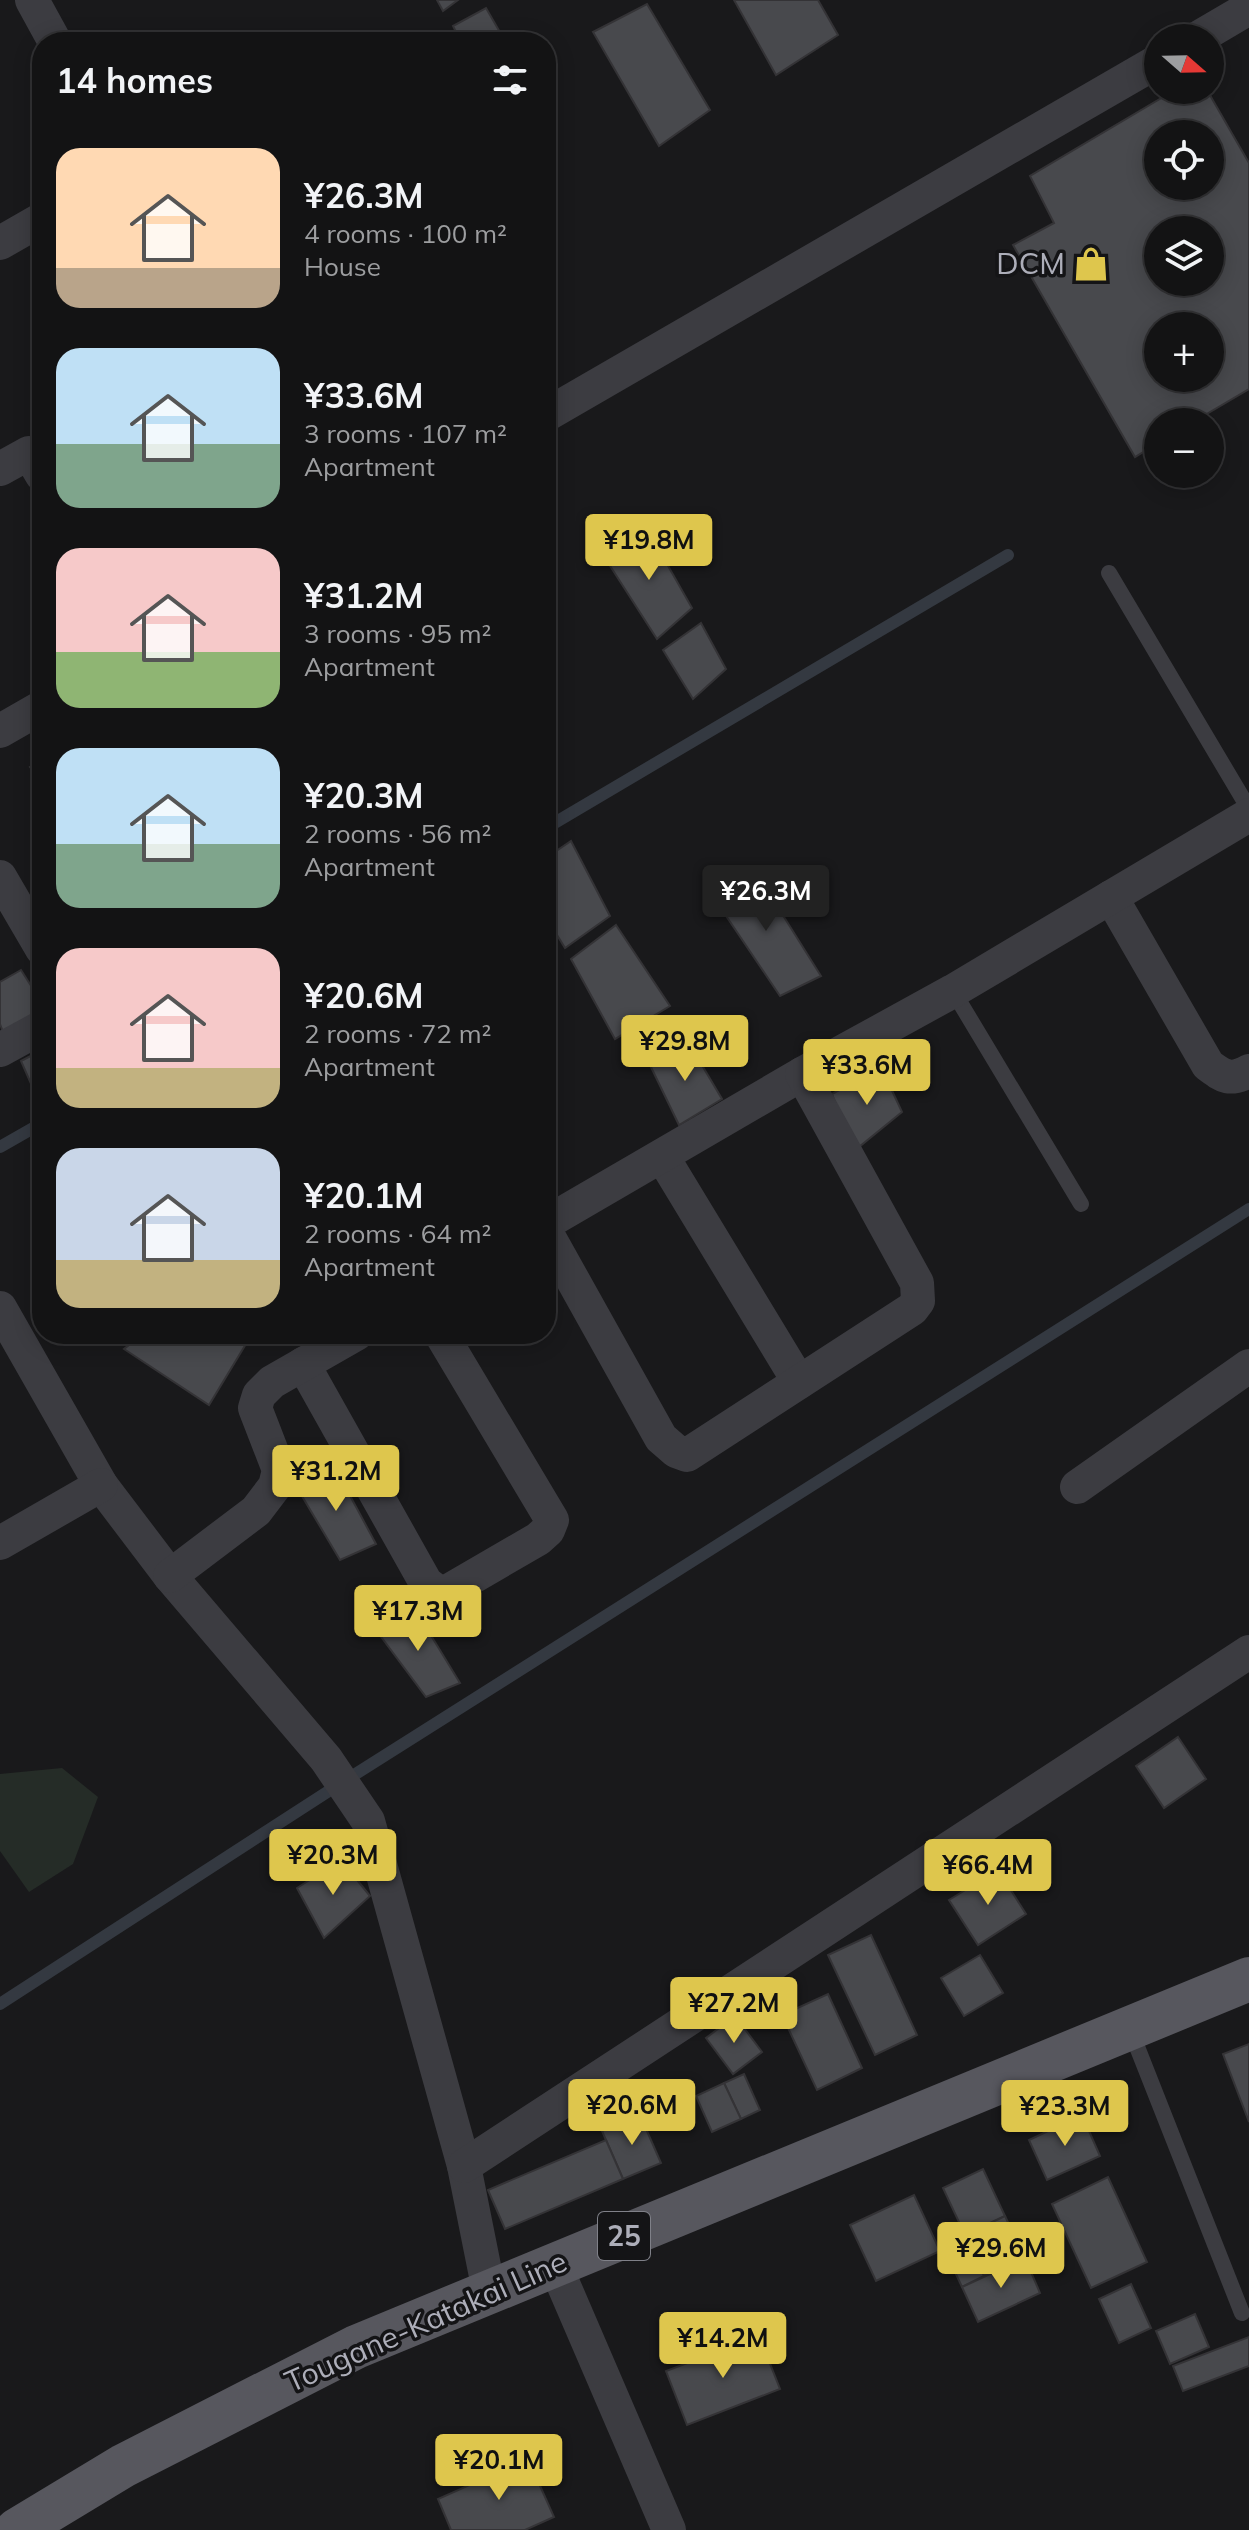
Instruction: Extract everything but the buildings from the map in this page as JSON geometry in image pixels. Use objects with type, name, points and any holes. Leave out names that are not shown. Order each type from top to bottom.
[{"type":"main road","name":"Tougane-Katakai Line","points":[[17,2530],[123,2466],[356,2347],[1249,1979]]},
{"type":"street","points":[[32,0],[50,32]]},
{"type":"street","points":[[1222,24],[1249,8]]},
{"type":"street","points":[[556,409],[1144,69]]},
{"type":"street","points":[[0,243],[32,225]]},
{"type":"street","points":[[0,469],[29,453],[32,458]]},
{"type":"street","points":[[0,731],[32,713]]},
{"type":"street","points":[[556,1217],[802,1074],[953,991],[1249,815]]},
{"type":"street","points":[[0,877],[32,932]]},
{"type":"street","points":[[1111,897],[1208,1065],[1222,1075],[1237,1077],[1249,1071]]},
{"type":"street","points":[[0,1050],[32,1032]]},
{"type":"street","points":[[556,1250],[661,1438],[676,1451],[687,1455],[912,1309],[918,1301],[917,1283],[802,1074]]},
{"type":"street","points":[[662,1156],[799,1382]]},
{"type":"street","points":[[0,1308],[101,1485],[170,1576],[332,1767],[368,1821],[464,2166],[489,2291]]},
{"type":"street","points":[[170,1576],[256,1511],[275,1486],[279,1470],[255,1408],[259,1395],[272,1382],[338,1344]]},
{"type":"street","points":[[303,1364],[426,1583],[445,1593],[538,1539],[548,1530],[552,1520],[447,1344]]},
{"type":"street","points":[[1077,1487],[1249,1366]]},
{"type":"street","points":[[0,1543],[101,1485]]},
{"type":"street","points":[[464,2166],[1249,1652]]},
{"type":"street","points":[[555,2265],[669,2530]]},
{"type":"lane","points":[[1109,573],[1249,809]]},
{"type":"lane","points":[[953,991],[1081,1204]]},
{"type":"lane","points":[[1130,2029],[1242,2313]]},
{"type":"shaded area","points":[[62,1768],[98,1797],[73,1864],[29,1892],[0,1851],[0,1774]]},
{"type":"waterway","points":[[556,822],[1008,555]]},
{"type":"waterway","points":[[0,1147],[32,1129]]},
{"type":"waterway","points":[[0,2004],[335,1787],[1249,1209]]},
{"type":"place","name":"DCM","points":[[1091,264]]}]
